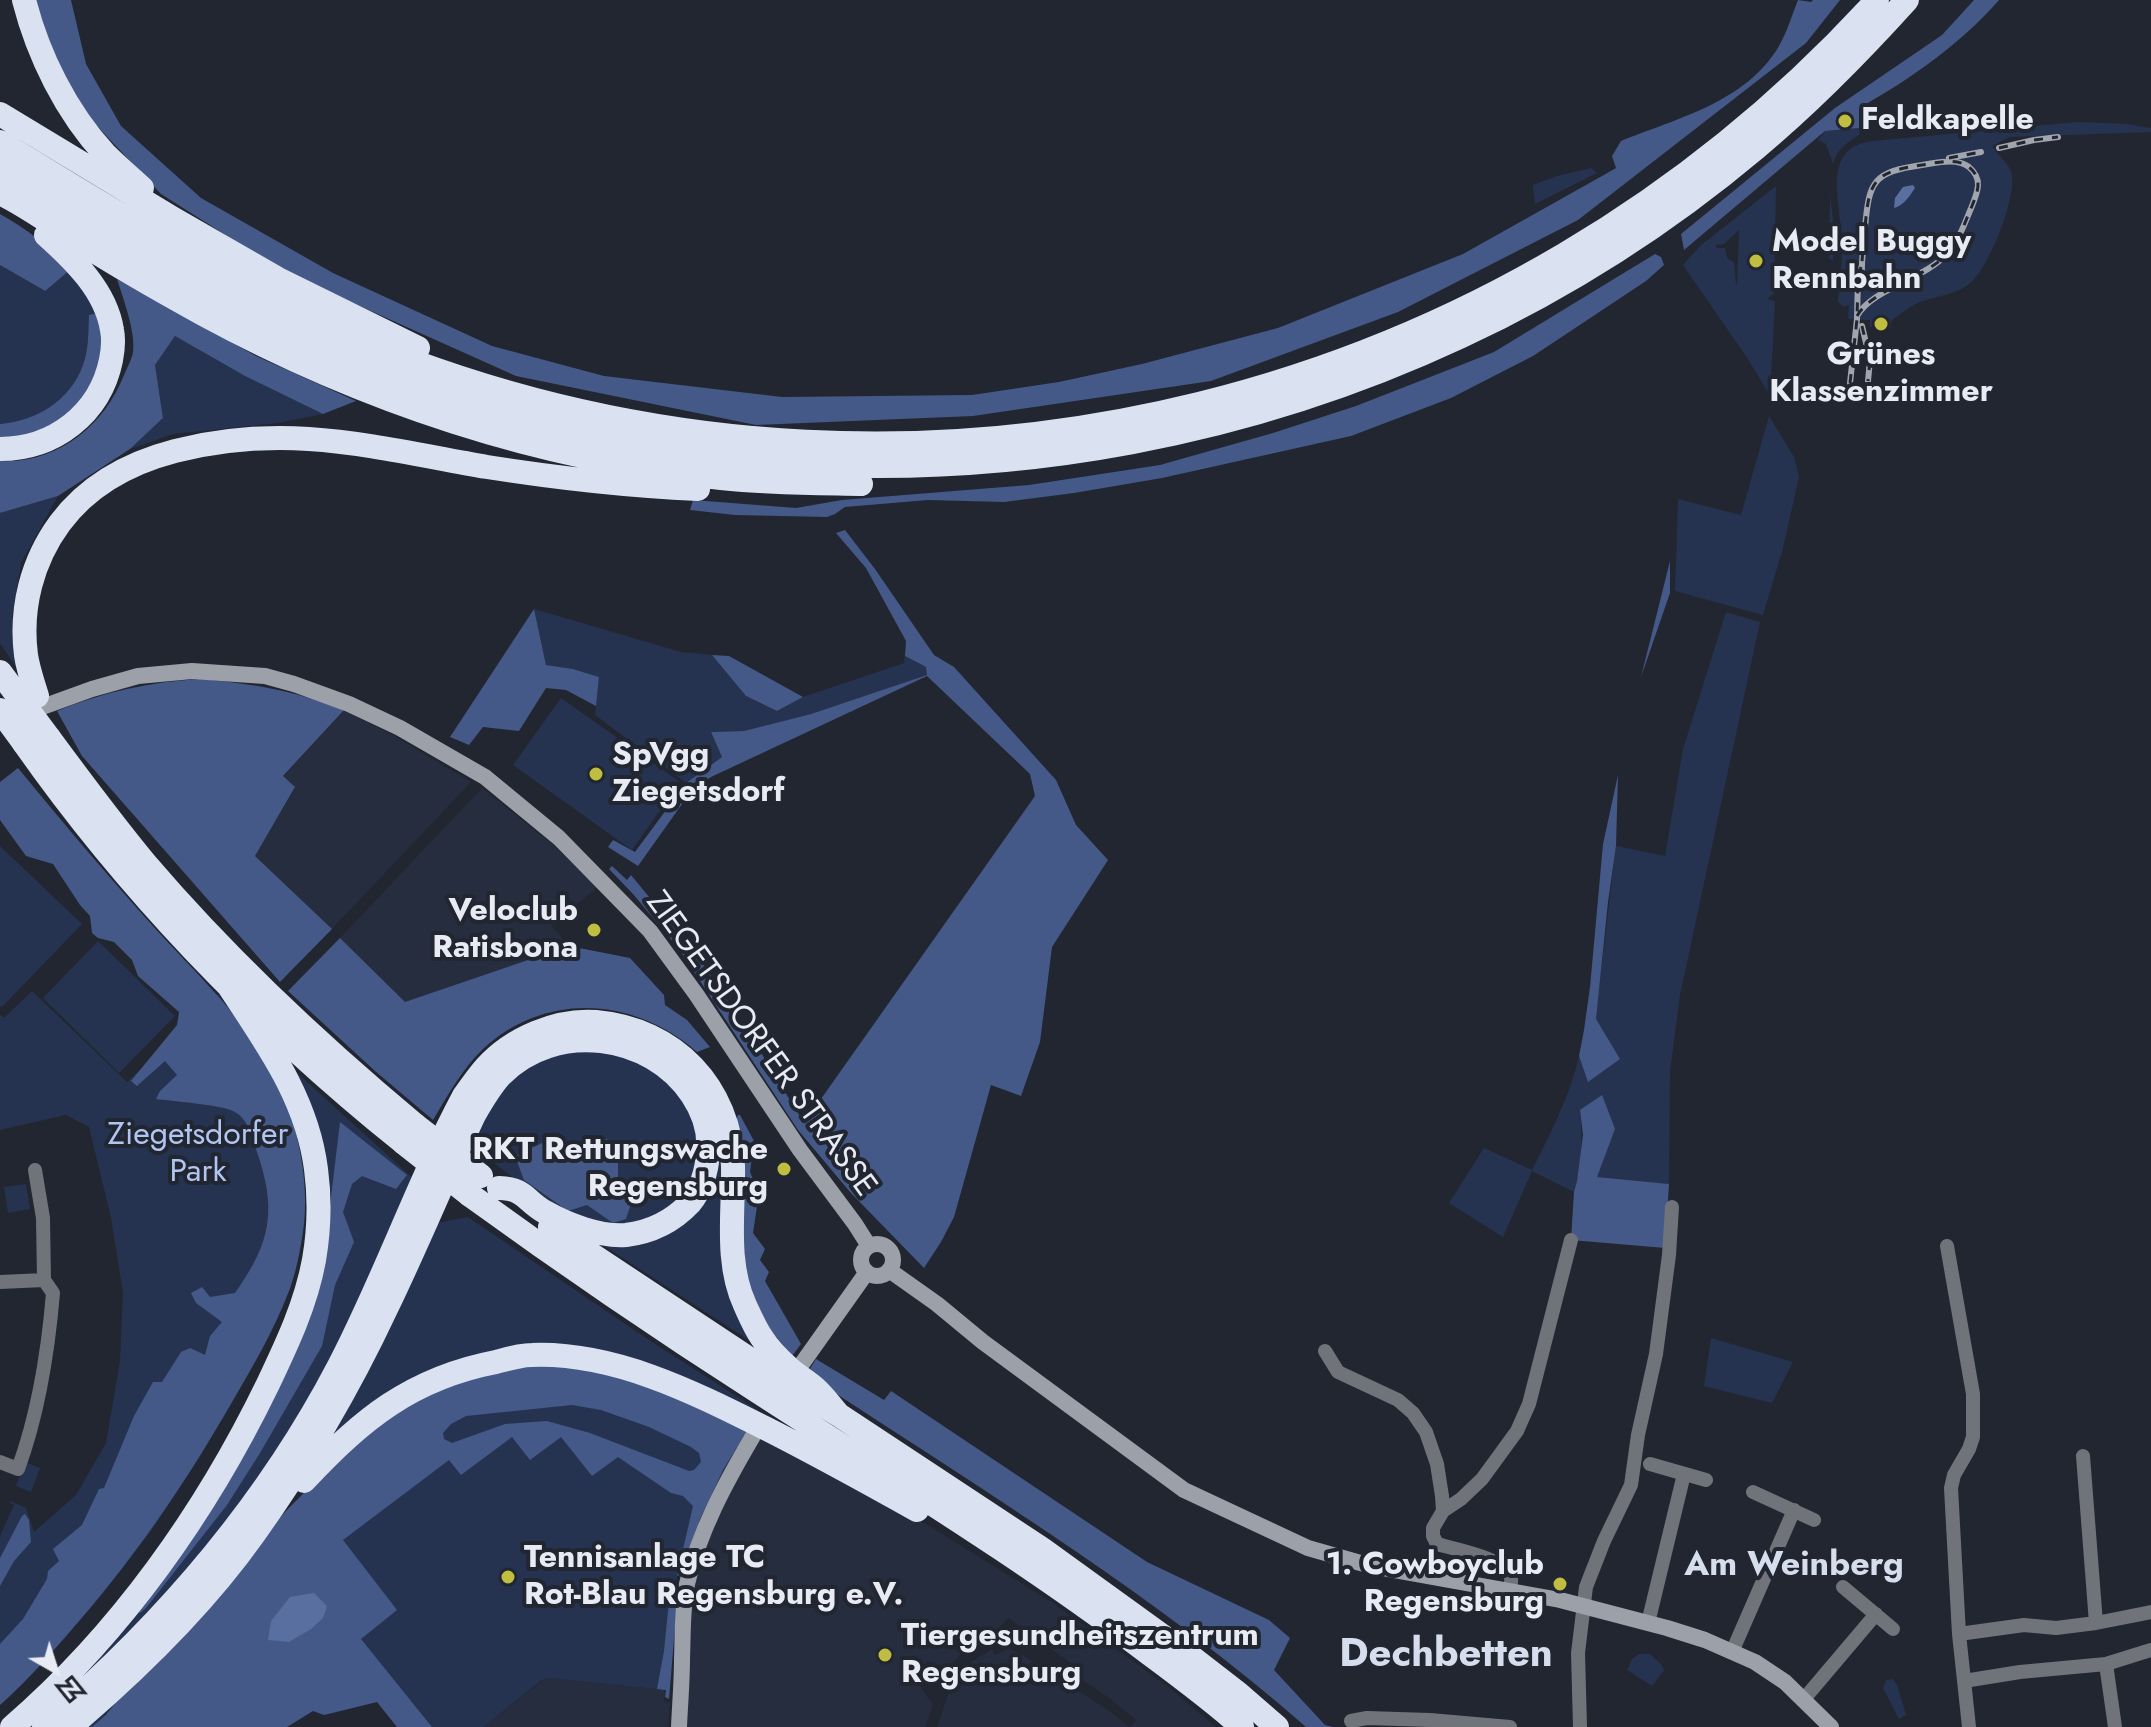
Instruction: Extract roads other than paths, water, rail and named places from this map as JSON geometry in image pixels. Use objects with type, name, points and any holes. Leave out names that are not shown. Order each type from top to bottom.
[{"type":"highway","points":[[24,0],[45,63],[74,113],[104,152],[172,218]]},
{"type":"highway","points":[[0,142],[145,230],[274,301],[374,346],[486,386],[593,413],[758,438],[923,443],[1025,436],[1077,430],[1217,401],[1319,370],[1406,337],[1501,292],[1589,241],[1660,193],[1743,129],[1813,66],[1877,0]]},
{"type":"highway","points":[[0,168],[177,276],[269,325],[386,376],[508,417],[635,445],[759,462],[882,467],[1036,458],[1196,429],[1309,397],[1407,360],[1526,304],[1681,207],[1757,148],[1847,64],[1907,0]]},
{"type":"highway","points":[[1757,148],[1839,96]]},
{"type":"highway","points":[[0,114],[278,279],[451,363],[486,386]]},
{"type":"highway","points":[[0,193],[120,266],[248,338],[353,385],[452,422],[535,446],[722,478],[860,484],[965,478],[1036,458]]},
{"type":"highway","points":[[0,199],[65,251],[90,280],[112,328],[113,347],[107,376],[97,397],[69,429],[45,442],[0,449]]},
{"type":"highway","points":[[860,484],[814,490],[765,491],[639,486],[486,467],[342,441],[263,437],[195,446],[148,458],[108,477],[87,493],[52,534],[38,559],[29,587],[25,616],[26,656],[19,702],[24,743],[132,882],[228,985],[356,1104],[410,1134],[483,1186],[839,1415],[1093,1584],[1277,1727]]},
{"type":"highway","points":[[0,672],[19,702],[147,864],[215,940],[371,1088],[410,1134]]},
{"type":"highway","points":[[12,1727],[118,1619],[190,1521],[258,1406],[291,1335],[309,1280],[316,1242],[317,1187],[307,1128],[292,1088],[228,985]]},
{"type":"highway","points":[[44,1727],[167,1611],[263,1490],[339,1366],[464,1096],[500,1054],[535,1032],[586,1021],[613,1023],[646,1033],[674,1050],[705,1080],[715,1095],[730,1136],[733,1259],[743,1302],[762,1339],[839,1415]]},
{"type":"highway","points":[[254,1535],[316,1440],[354,1374],[474,1115],[503,1073],[548,1046],[576,1040],[621,1044],[645,1053],[669,1069],[685,1084],[706,1123],[708,1162],[696,1195],[668,1222],[645,1232],[623,1235],[597,1233],[545,1212],[515,1188],[483,1186]]},
{"type":"highway","points":[[483,1186],[602,1288],[1089,1608],[1242,1727]]},
{"type":"highway","points":[[70,1727],[166,1637],[328,1454],[378,1412],[427,1382],[476,1365],[530,1355],[610,1364],[711,1401],[832,1463],[952,1529],[997,1558],[1032,1569]]},
{"type":"street","name":"ZIEGETSDORFER STRASSE","points":[[0,723],[92,689],[138,676],[192,671],[265,676],[349,704],[400,728],[485,777],[559,838],[650,931],[869,1246]]},
{"type":"street","points":[[0,1462],[18,1469],[43,1380],[53,1293],[44,1280],[43,1218],[35,1170]]},
{"type":"street","points":[[1580,1727],[1578,1653],[1586,1587],[1631,1485],[1638,1435],[1656,1354],[1672,1207]]},
{"type":"street","points":[[1509,1591],[1512,1577],[1507,1568],[1496,1561],[1437,1544],[1433,1528],[1443,1511],[1482,1479],[1517,1431],[1529,1404],[1571,1240]]},
{"type":"street","points":[[882,1245],[887,1248],[893,1259],[889,1270],[878,1276],[867,1272],[861,1262],[869,1246],[882,1245]]},
{"type":"street","points":[[1947,1246],[1973,1394],[1973,1437],[1951,1488],[1959,1634],[1969,1727]]},
{"type":"street","points":[[889,1270],[1184,1490],[1308,1548],[1371,1566],[1560,1600],[1705,1640],[1785,1682],[1831,1727]]},
{"type":"street","points":[[801,1365],[867,1272]]},
{"type":"street","points":[[0,1282],[44,1280]]},
{"type":"street","points":[[1325,1351],[1338,1372],[1398,1400],[1413,1413],[1426,1432],[1437,1464],[1443,1511]]},
{"type":"street","points":[[679,1727],[687,1584],[716,1503],[753,1436]]},
{"type":"street","points":[[2083,1456],[2096,1623]]},
{"type":"street","points":[[1650,1464],[1706,1480]]},
{"type":"street","points":[[1648,1623],[1684,1474]]},
{"type":"street","points":[[1753,1492],[1814,1520]]},
{"type":"street","points":[[1732,1652],[1794,1510]]},
{"type":"street","points":[[1843,1587],[1893,1629]]},
{"type":"street","points":[[1959,1634],[2024,1625],[2056,1628],[2151,1612]]},
{"type":"street","points":[[1804,1699],[1876,1614]]},
{"type":"street","points":[[1964,1681],[2106,1664],[2151,1650]]},
{"type":"street","points":[[2106,1664],[2115,1727]]},
{"type":"street","points":[[1351,1721],[1367,1718],[1430,1720],[1510,1727]]},
{"type":"railway","points":[[1999,148],[2058,137]]},
{"type":"railway","points":[[1949,158],[1981,152]]},
{"type":"railway","points":[[1857,316],[1874,298],[1886,291],[1899,284],[1925,270],[1937,263],[1951,249],[1977,190],[1976,176],[1964,164],[1940,162],[1893,171],[1883,176],[1872,189],[1862,277],[1879,289],[1889,289],[1894,288],[1900,286]]},
{"type":"railway","points":[[1850,383],[1861,267]]},
{"type":"railway","points":[[1862,326],[1870,360],[1868,381]]},
{"type":"place","name":"Feldkapelle","points":[[1845,121]]},
{"type":"place","name":"Model Buggy Rennbahn","points":[[1756,261]]},
{"type":"place","name":"Grünes Klassenzimmer","points":[[1881,324]]},
{"type":"place","name":"SpVgg Ziegetsdorf","points":[[596,774]]},
{"type":"place","name":"Veloclub Ratisbona","points":[[594,930]]},
{"type":"place","name":"RKT Rettungswache Regensburg","points":[[784,1169]]},
{"type":"place","name":"Tennisanlage TC Rot-Blau Regensburg e.V.","points":[[508,1577]]},
{"type":"place","name":"1. Cowboyclub Regensburg","points":[[1560,1584]]},
{"type":"place","name":"Tiergesundheitszentrum Regensburg","points":[[885,1655]]},
{"type":"district","name":"Am Weinberg","points":[[1794,1567]]},
{"type":"district","name":"Dechbetten","points":[[1446,1656]]},
{"type":"park label","name":"Ziegetsdorfer Park","points":[[198,1154]]}]
